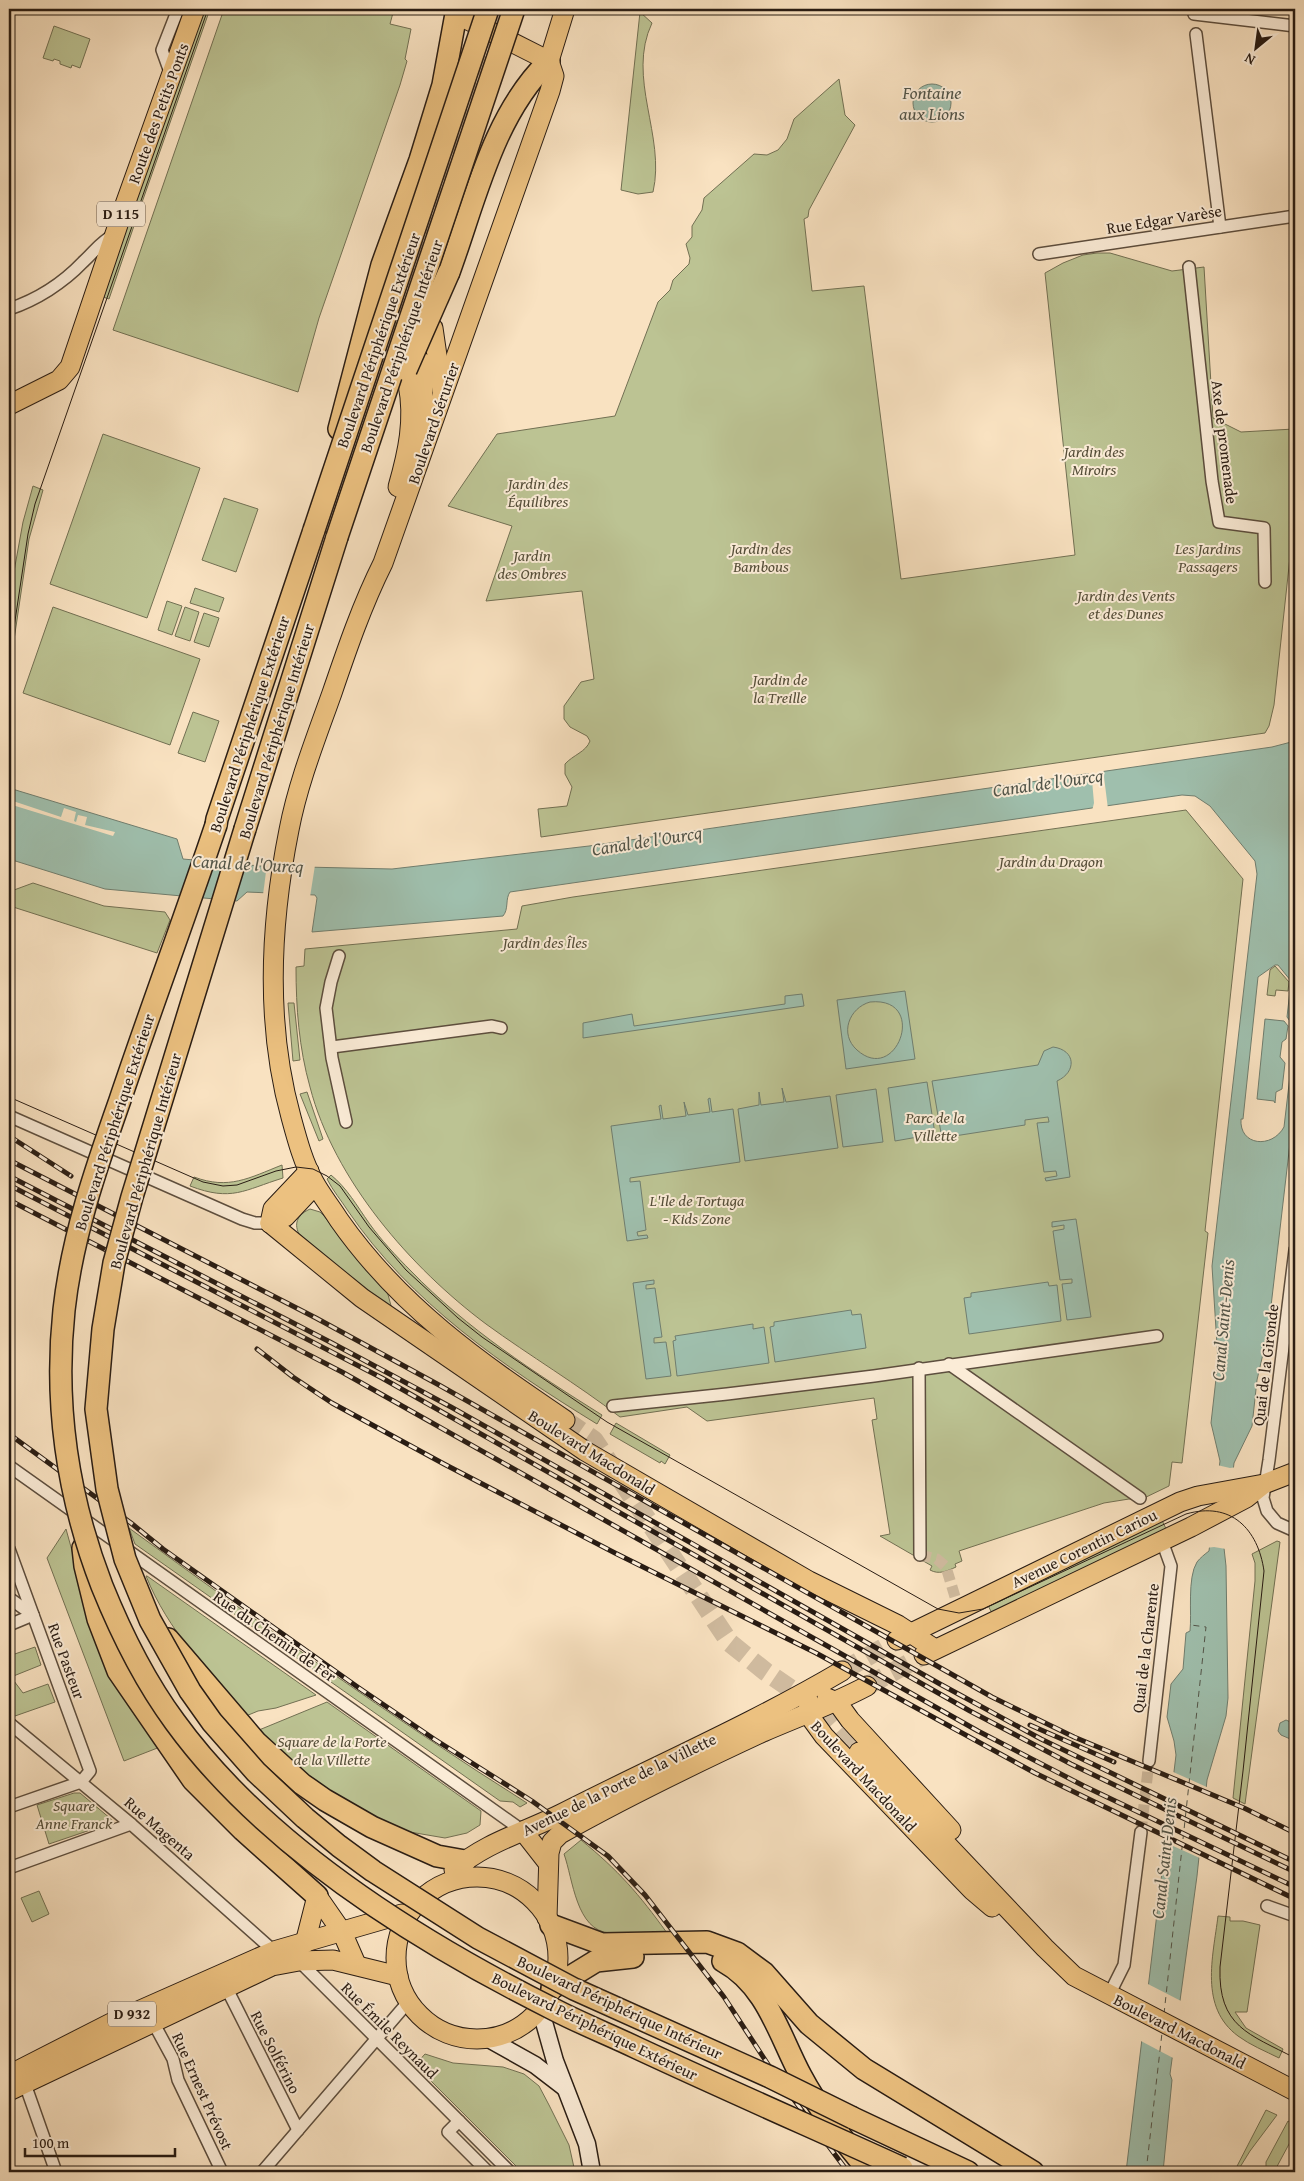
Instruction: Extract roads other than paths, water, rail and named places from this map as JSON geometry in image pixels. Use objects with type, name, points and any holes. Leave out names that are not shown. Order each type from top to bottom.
[{"type":"highway","name":"Boulevard Périphérique Extérieur","points":[[488,9],[216,825],[93,1175],[76,1239],[64,1308],[60,1365],[61,1399],[67,1460],[80,1521],[96,1569],[114,1613],[144,1674],[176,1724],[211,1766],[241,1797],[299,1849],[363,1897],[420,1935],[516,1990],[599,2031],[907,2170]]},
{"type":"highway","name":"Boulevard Périphérique Intérieur","points":[[514,9],[337,537],[245,829],[132,1197],[114,1263],[103,1329],[96,1409],[101,1450],[116,1528],[135,1586],[168,1655],[212,1722],[277,1794],[339,1846],[449,1920],[533,1968],[620,2011],[770,2077],[968,2172]]},
{"type":"highway","points":[[333,474],[341,420],[382,265],[420,160],[443,85],[457,11]]},
{"type":"highway","points":[[357,477],[450,272],[498,136],[510,113],[532,80],[549,62]]},
{"type":"highway","points":[[80,1521],[85,1566],[98,1618],[118,1671],[193,1780],[214,1802],[316,1896]]},
{"type":"highway","points":[[135,1586],[174,1647],[223,1705],[274,1760],[302,1784],[325,1800],[372,1827],[437,1856],[465,1860]]},
{"type":"highway","points":[[549,1922],[602,1944],[707,1942],[729,1949],[746,1958],[764,1973],[809,2024],[864,2069],[1033,2172]]},
{"type":"highway","points":[[552,1988],[596,1960],[601,1959],[678,1955],[713,1958],[737,1969],[752,1983],[766,2003],[806,2084],[870,2172]]},
{"type":"highway","points":[[784,2040],[791,2027],[798,2024],[809,2024]]},
{"type":"main road","name":"Route des Petits Ponts","points":[[72,358],[114,234],[195,9]]},
{"type":"main road","name":"Boulevard Sérurier","points":[[288,836],[310,755],[366,598],[383,563],[550,91],[554,76],[549,62],[565,9]]},
{"type":"main road","points":[[457,11],[549,62]]},
{"type":"main road","points":[[457,11],[468,35]]},
{"type":"main road","points":[[433,328],[442,396]]},
{"type":"main road","points":[[9,394],[60,370],[72,358]]},
{"type":"main road","name":"D 115","points":[[9,405],[59,380],[70,367],[72,358]]},
{"type":"main road","points":[[366,598],[373,566],[408,474],[421,431],[424,386],[423,363]]},
{"type":"main road","points":[[389,520],[410,441],[412,415],[408,384]]},
{"type":"main road","name":"Boulevard Macdonald","points":[[288,836],[278,902],[274,961],[276,1032],[284,1089],[299,1144],[312,1178],[361,1250],[419,1310],[460,1347],[564,1420]]},
{"type":"main road","points":[[270,1223],[285,1217],[312,1178]]},
{"type":"main road","name":"Boulevard Macdonald","points":[[270,1223],[362,1298],[592,1449],[929,1652]]},
{"type":"main road","name":"Avenue Corentin Cariou","points":[[904,1636],[1174,1504],[1204,1494],[1264,1484],[1295,1472]]},
{"type":"main road","name":"Avenue Corentin Cariou","points":[[929,1652],[1162,1541],[1246,1498],[1264,1484]]},
{"type":"main road","points":[[810,1690],[842,1671]]},
{"type":"main road","points":[[837,1702],[867,1686]]},
{"type":"main road","name":"Boulevard Macdonald","points":[[810,1690],[837,1702],[857,1727],[1028,1916],[1045,1948],[972,1890],[835,1748],[808,1714],[810,1690]]},
{"type":"main road","name":"Avenue de la Porte de la Villette","points":[[549,1922],[548,1863],[550,1847],[560,1834],[761,1724],[810,1690]]},
{"type":"main road","name":"Avenue de la Porte de la Villette","points":[[435,1888],[465,1860],[523,1831],[761,1724],[808,1714],[837,1702]]},
{"type":"main road","points":[[835,1748],[857,1727]]},
{"type":"main road","name":"Boulevard Macdonald","points":[[859,1752],[1045,1948],[1074,1976],[1295,2091]]},
{"type":"main road","points":[[523,1831],[548,1863]]},
{"type":"main road","points":[[465,1860],[514,1874],[548,1897]]},
{"type":"main road","points":[[485,1877],[497,1880],[521,1890],[531,1898],[549,1922],[555,1938],[556,1976],[552,1988],[540,2008],[516,2028],[487,2038],[464,2037],[443,2031],[423,2018],[409,2001],[398,1976],[396,1948],[401,1929],[410,1912],[418,1901],[435,1888],[459,1879],[485,1877]]},
{"type":"main road","points":[[316,1896],[342,1932],[356,1964]]},
{"type":"main road","points":[[305,1943],[316,1896]]},
{"type":"main road","points":[[275,1958],[305,1943],[410,1912]]},
{"type":"main road","points":[[275,1958],[327,1959],[356,1964],[398,1976]]},
{"type":"main road","name":"D 932","points":[[14,2083],[153,2022],[226,1987],[275,1958]]},
{"type":"main road","name":"D 932","points":[[14,2083],[111,2023],[275,1958]]},
{"type":"main road","points":[[540,2008],[565,2088],[587,2144],[592,2172]]},
{"type":"main road","points":[[487,2038],[535,2065],[565,2088]]},
{"type":"street","points":[[171,76],[162,50],[178,9]]},
{"type":"street","points":[[1194,9],[1194,14],[1295,26]]},
{"type":"street","points":[[1196,34],[1220,227]]},
{"type":"street","name":"Rue Edgar Varèse","points":[[1038,254],[1295,216]]},
{"type":"street","points":[[9,309],[45,292],[83,262],[101,242],[114,234]]},
{"type":"street","name":"Axe de promenade","points":[[1189,267],[1212,481],[1219,522],[1264,528],[1265,582]]},
{"type":"street","points":[[338,956],[326,1008],[346,1122]]},
{"type":"street","points":[[332,1048],[492,1026],[501,1028]]},
{"type":"street","points":[[9,1116],[242,1219],[255,1223],[270,1223]]},
{"type":"street","name":"Quai de la Gironde","points":[[1295,1252],[1269,1460],[1262,1498],[1267,1511],[1277,1523],[1295,1531]]},
{"type":"street","points":[[613,1406],[898,1375],[919,1368],[947,1367],[1157,1336]]},
{"type":"street","points":[[947,1367],[1140,1498]]},
{"type":"street","points":[[919,1368],[921,1450],[920,1555]]},
{"type":"street","name":"Rue du Chemin de Fer","points":[[9,1466],[523,1831]]},
{"type":"street","points":[[1204,1494],[1231,1506]]},
{"type":"street","name":"Quai de la Charente","points":[[1148,1760],[1171,1566],[1169,1556],[1162,1541]]},
{"type":"street","name":"Rue Pasteur","points":[[9,1549],[90,1771],[81,1782]]},
{"type":"street","points":[[9,1598],[33,1615]]},
{"type":"street","points":[[9,1624],[33,1615]]},
{"type":"street","name":"Rue Magenta","points":[[9,1723],[132,1824],[275,1958]]},
{"type":"street","points":[[9,1807],[81,1782]]},
{"type":"street","points":[[9,1868],[132,1824]]},
{"type":"street","points":[[1109,1995],[1124,1965],[1141,1832]]},
{"type":"street","points":[[1267,1906],[1295,1916]]},
{"type":"street","name":"Rue Émile Reynaud","points":[[275,1958],[376,2039],[510,2172]]},
{"type":"street","name":"Rue Solférino","points":[[226,1987],[298,2130]]},
{"type":"street","points":[[262,2172],[409,2001]]},
{"type":"street","name":"Rue Ernest Prévost","points":[[153,2022],[173,2060],[178,2080],[222,2172]]},
{"type":"street","points":[[14,2083],[56,2172]]},
{"type":"street","points":[[459,2121],[448,2132],[488,2172]]},
{"type":"water","name":"Fontaine aux Lions","points":[[932,84],[946,89],[951,103],[946,117],[932,122],[918,117],[913,103],[918,89]]},
{"type":"water","points":[[1295,741],[1295,1028],[1287,1017],[1291,981],[1278,965],[1275,965],[1258,977],[1243,1119],[1241,1119],[1245,1135],[1257,1141],[1272,1139],[1284,1127],[1295,1033],[1295,1100],[1268,1332],[1257,1380],[1252,1426],[1234,1463],[1224,1548],[1226,1566],[1228,1698],[1226,1716],[1207,1780],[1197,1876],[1170,2074],[1172,2080],[1163,2172],[1126,2172],[1176,1755],[1167,1717],[1171,1684],[1183,1669],[1186,1633],[1190,1631],[1191,1586],[1194,1569],[1197,1562],[1209,1551],[1220,1461],[1211,1423],[1218,1361],[1212,1266],[1257,874],[1255,861],[1210,806],[1195,796],[1182,795],[510,892],[503,916],[312,932],[317,898],[315,895],[247,892],[237,901],[105,889],[9,859],[9,788],[177,839],[183,859],[260,866],[392,869],[589,846],[1272,747]]},
{"type":"water","points":[[905,991],[915,1059],[846,1069],[837,1000]],"holes":[[[870,1002],[888,1004],[898,1012],[902,1024],[901,1037],[894,1049],[884,1057],[871,1058],[857,1050],[852,1044],[848,1037],[849,1022],[863,1005]]]},
{"type":"water","points":[[802,994],[804,1006],[583,1038],[583,1023],[632,1014],[634,1026],[785,1004],[785,996]]},
{"type":"water","points":[[1265,1019],[1284,1021],[1288,1026],[1286,1039],[1282,1042],[1280,1057],[1285,1063],[1282,1089],[1276,1092],[1275,1103],[1274,1101],[1257,1099]]},
{"type":"water","points":[[1053,1047],[1066,1052],[1071,1062],[1068,1072],[1057,1081],[1070,1177],[1046,1181],[1045,1178],[1057,1176],[1056,1171],[1044,1172],[1037,1123],[1049,1122],[1048,1117],[1025,1120],[1025,1125],[948,1137],[947,1132],[941,1133],[932,1081],[1038,1065],[1044,1051]]},
{"type":"water","points":[[927,1082],[935,1134],[895,1141],[888,1088]]},
{"type":"water","points":[[782,1088],[786,1102],[830,1096],[838,1148],[745,1161],[738,1109],[759,1105],[759,1092],[761,1105],[784,1102]]},
{"type":"water","points":[[876,1089],[883,1142],[843,1147],[836,1095]]},
{"type":"water","points":[[710,1098],[712,1112],[733,1109],[740,1162],[630,1178],[630,1182],[640,1181],[646,1230],[637,1232],[638,1236],[647,1235],[648,1238],[627,1241],[611,1126],[661,1119],[659,1106],[661,1105],[663,1119],[686,1116],[684,1102],[688,1115],[710,1112],[708,1099]]},
{"type":"water","points":[[1076,1219],[1091,1317],[1067,1320],[1062,1284],[1072,1283],[1072,1279],[1060,1280],[1053,1231],[1064,1229],[1064,1225],[1052,1227],[1052,1222]]},
{"type":"water","points":[[654,1280],[654,1284],[646,1285],[646,1289],[655,1288],[662,1337],[654,1338],[654,1343],[666,1342],[671,1376],[646,1379],[633,1283]]},
{"type":"water","points":[[1048,1282],[1049,1286],[1057,1285],[1061,1321],[969,1334],[964,1298],[971,1297],[971,1293]]},
{"type":"water","points":[[851,1310],[852,1315],[861,1314],[866,1348],[775,1362],[770,1327],[774,1326],[774,1322]]},
{"type":"water","points":[[753,1324],[753,1329],[764,1327],[769,1363],[677,1376],[673,1341],[676,1340],[675,1336]]},
{"type":"water","points":[[1286,1720],[1295,1724],[1295,1741],[1281,1735],[1278,1731],[1280,1723]]},
{"type":"tunnel","points":[[413,288],[421,250],[502,9]]},
{"type":"tunnel","points":[[394,294],[396,331],[401,351]]},
{"type":"tunnel","points":[[565,1420],[594,1440],[730,1643],[766,1672],[819,1708],[859,1752]]},
{"type":"tunnel","points":[[920,1555],[937,1559],[946,1567],[959,1610]]},
{"type":"tunnel","points":[[842,1671],[897,1640]]},
{"type":"tunnel","points":[[867,1686],[924,1655]]},
{"type":"tunnel","points":[[1141,1832],[1149,1761]]},
{"type":"tram line","points":[[9,661],[28,534],[35,504],[208,9]]},
{"type":"tram line","points":[[9,1097],[203,1182],[223,1186],[237,1185],[276,1171],[296,1167],[313,1169],[327,1176],[340,1186],[369,1227],[406,1270],[458,1318],[482,1337],[607,1422],[938,1609],[959,1613],[983,1609],[1186,1514],[1202,1511],[1216,1512],[1229,1515],[1240,1522],[1249,1531],[1256,1543],[1264,1571],[1220,1967],[1221,1987],[1224,2003],[1231,2016],[1240,2026],[1264,2042],[1295,2058]]},
{"type":"railway","points":[[9,1136],[71,1176]]},
{"type":"railway","points":[[9,1160],[316,1318],[439,1385],[992,1697],[1074,1737],[1244,1808],[1295,1833]]},
{"type":"railway","points":[[9,1176],[332,1343],[451,1407],[940,1684],[1041,1739],[1295,1862]]},
{"type":"railway","points":[[9,1185],[382,1378],[970,1711],[1071,1764],[1295,1872]]},
{"type":"railway","points":[[9,1200],[342,1372],[978,1731],[1084,1786],[1295,1887]]},
{"type":"railway","points":[[257,1349],[293,1377],[332,1403],[444,1464],[615,1553],[816,1653],[1035,1773],[1295,1899]]},
{"type":"railway","points":[[9,1434],[131,1523],[163,1549],[359,1688],[434,1739],[532,1801],[608,1856],[645,1895],[724,1997],[771,2069],[848,2172]]},
{"type":"railway","points":[[1030,1725],[1114,1762]]},
{"type":"park label","name":"Jardin des Miroirs","points":[[1094,460]]},
{"type":"park label","name":"Jardin des Équilibres","points":[[538,492]]},
{"type":"park label","name":"Jardin des Bambous","points":[[761,557]]},
{"type":"park label","name":"Les Jardins Passagers","points":[[1208,557]]},
{"type":"park label","name":"Jardin des Ombres","points":[[532,564]]},
{"type":"park label","name":"Jardin des Vents et des Dunes","points":[[1126,604]]},
{"type":"park label","name":"Jardin de la Treille","points":[[780,688]]},
{"type":"park label","name":"Jardin du Dragon","points":[[1051,861]]},
{"type":"park label","name":"Jardin des Îles","points":[[545,942]]},
{"type":"park label","name":"Parc de la Villette","points":[[935,1126]]},
{"type":"park label","name":"L'Ile de Tortuga - Kids Zone","points":[[697,1209]]},
{"type":"park label","name":"Square de la Porte de la Villette","points":[[332,1750]]},
{"type":"park label","name":"Square Anne Franck","points":[[74,1814]]},
{"type":"water label","name":"Canal de l'Ourcq","points":[[1048,783]]},
{"type":"water label","name":"Canal de l'Ourcq","points":[[647,841]]},
{"type":"water label","name":"Canal de l'Ourcq","points":[[248,864]]},
{"type":"water label","name":"Canal Saint-Denis","points":[[1223,1320]]},
{"type":"water label","name":"Canal Saint-Denis","points":[[1164,1858]]}]
